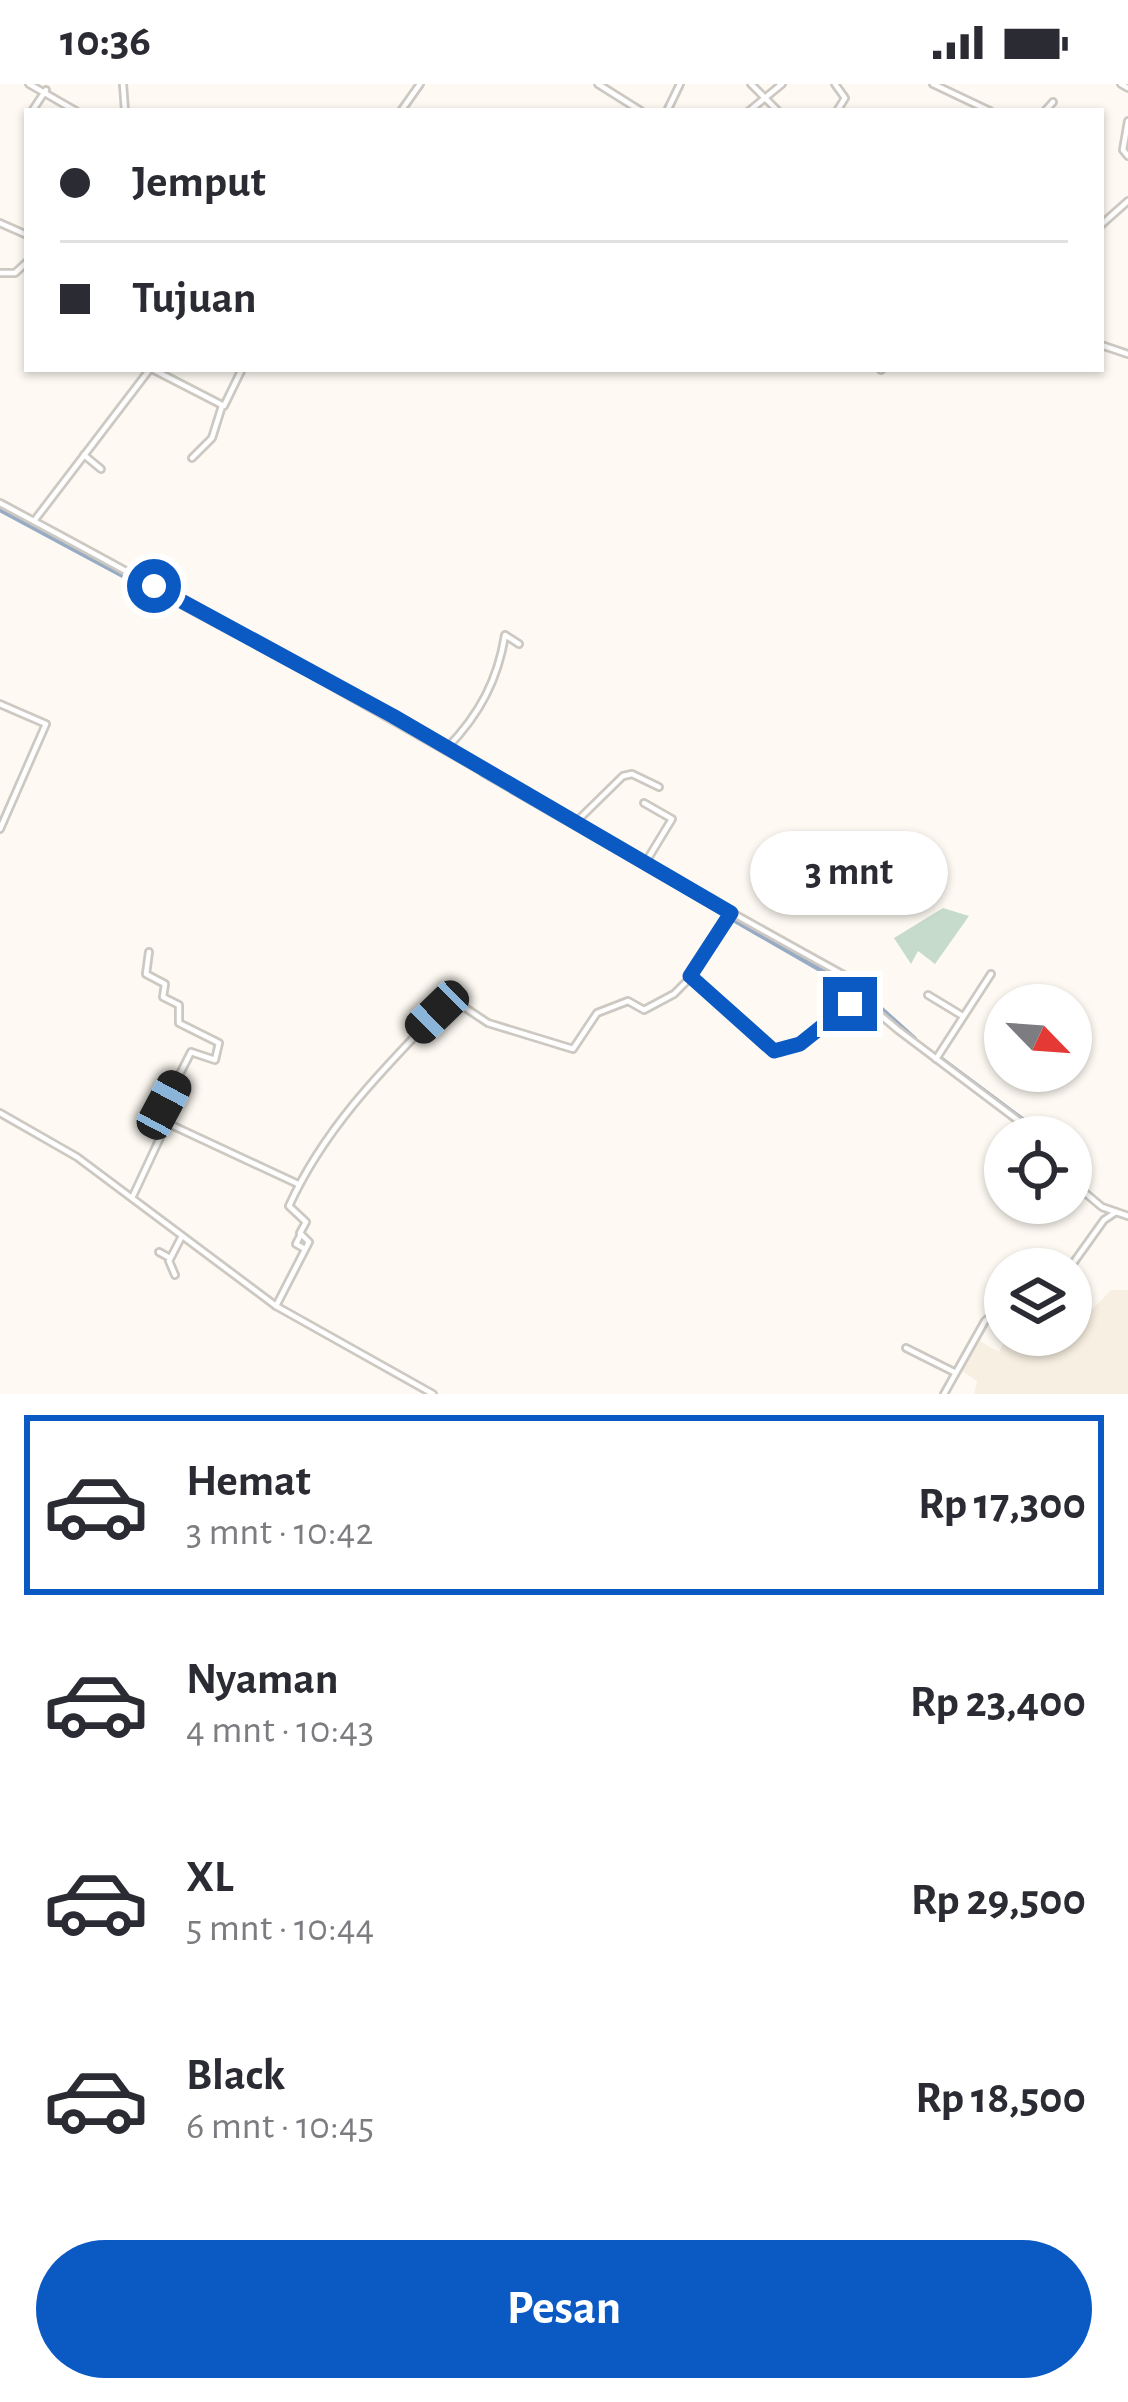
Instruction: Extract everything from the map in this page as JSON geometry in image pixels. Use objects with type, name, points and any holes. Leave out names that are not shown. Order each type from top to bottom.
[{"type":"street","points":[[29,84],[72,108]]},
{"type":"street","points":[[598,84],[635,108]]},
{"type":"street","points":[[751,84],[776,108]]},
{"type":"street","points":[[752,108],[782,84]]},
{"type":"street","points":[[933,84],[984,108]]},
{"type":"street","points":[[34,108],[46,90]]},
{"type":"street","points":[[1048,108],[1053,102]]},
{"type":"street","points":[[1128,121],[1124,150],[1128,156]]},
{"type":"street","points":[[1104,221],[1114,207],[1128,201]]},
{"type":"street","points":[[34,521],[150,372]]},
{"type":"street","points":[[158,372],[222,406]]},
{"type":"street","points":[[192,458],[212,438],[240,372]]},
{"type":"street","points":[[84,455],[100,469]]},
{"type":"street","points":[[0,502],[447,748],[859,992],[1013,1116]]},
{"type":"street","points":[[447,748],[473,722],[494,686],[495,659],[505,634],[519,644]]},
{"type":"street","points":[[0,704],[46,724],[0,829]]},
{"type":"street","points":[[574,824],[623,776],[632,774],[659,787]]},
{"type":"street","points":[[644,803],[672,819],[644,865]]},
{"type":"street","points":[[276,1306],[309,1240],[301,1234],[306,1222],[289,1206],[299,1184],[370,1079],[446,1003],[458,1003],[494,1025],[573,1049],[597,1013],[628,1000],[644,1010],[674,994],[730,916]]},
{"type":"street","points":[[149,952],[146,974],[165,984],[163,997],[179,1005],[179,1023],[219,1043],[215,1060],[191,1052],[159,1115],[167,1123],[299,1184]]},
{"type":"street","points":[[937,1058],[991,974]]},
{"type":"street","points":[[690,976],[774,1051],[800,1044],[859,992]]},
{"type":"street","points":[[928,995],[961,1015]]},
{"type":"street","points":[[0,1113],[76,1157],[276,1306],[433,1394]]},
{"type":"street","points":[[132,1198],[167,1123]]},
{"type":"street","points":[[1092,1200],[1128,1216]]},
{"type":"street","points":[[1084,1248],[1104,1220],[1116,1212]]},
{"type":"street","points":[[175,1275],[170,1258],[182,1236]]},
{"type":"street","points":[[159,1252],[170,1258]]},
{"type":"street","points":[[944,1394],[984,1323]]},
{"type":"street","points":[[906,1348],[954,1372]]},
{"type":"shaded area","points":[[1111,1290],[1128,1290],[1128,1394],[974,1394],[977,1381],[961,1370],[978,1340],[984,1343],[984,1356],[1092,1356],[1092,1310]]},
{"type":"green space","points":[[943,908],[969,916],[935,964],[918,951],[911,964],[894,938]]},
{"type":"waterway","points":[[0,509],[303,672]]},
{"type":"waterway","points":[[482,774],[865,995],[914,1039]]},
{"type":"waterway","points":[[939,1058],[1017,1116]]},
{"type":"route","points":[[154,586],[393,716],[731,913],[706,959],[690,976],[774,1051],[800,1044],[850,1004]]}]
